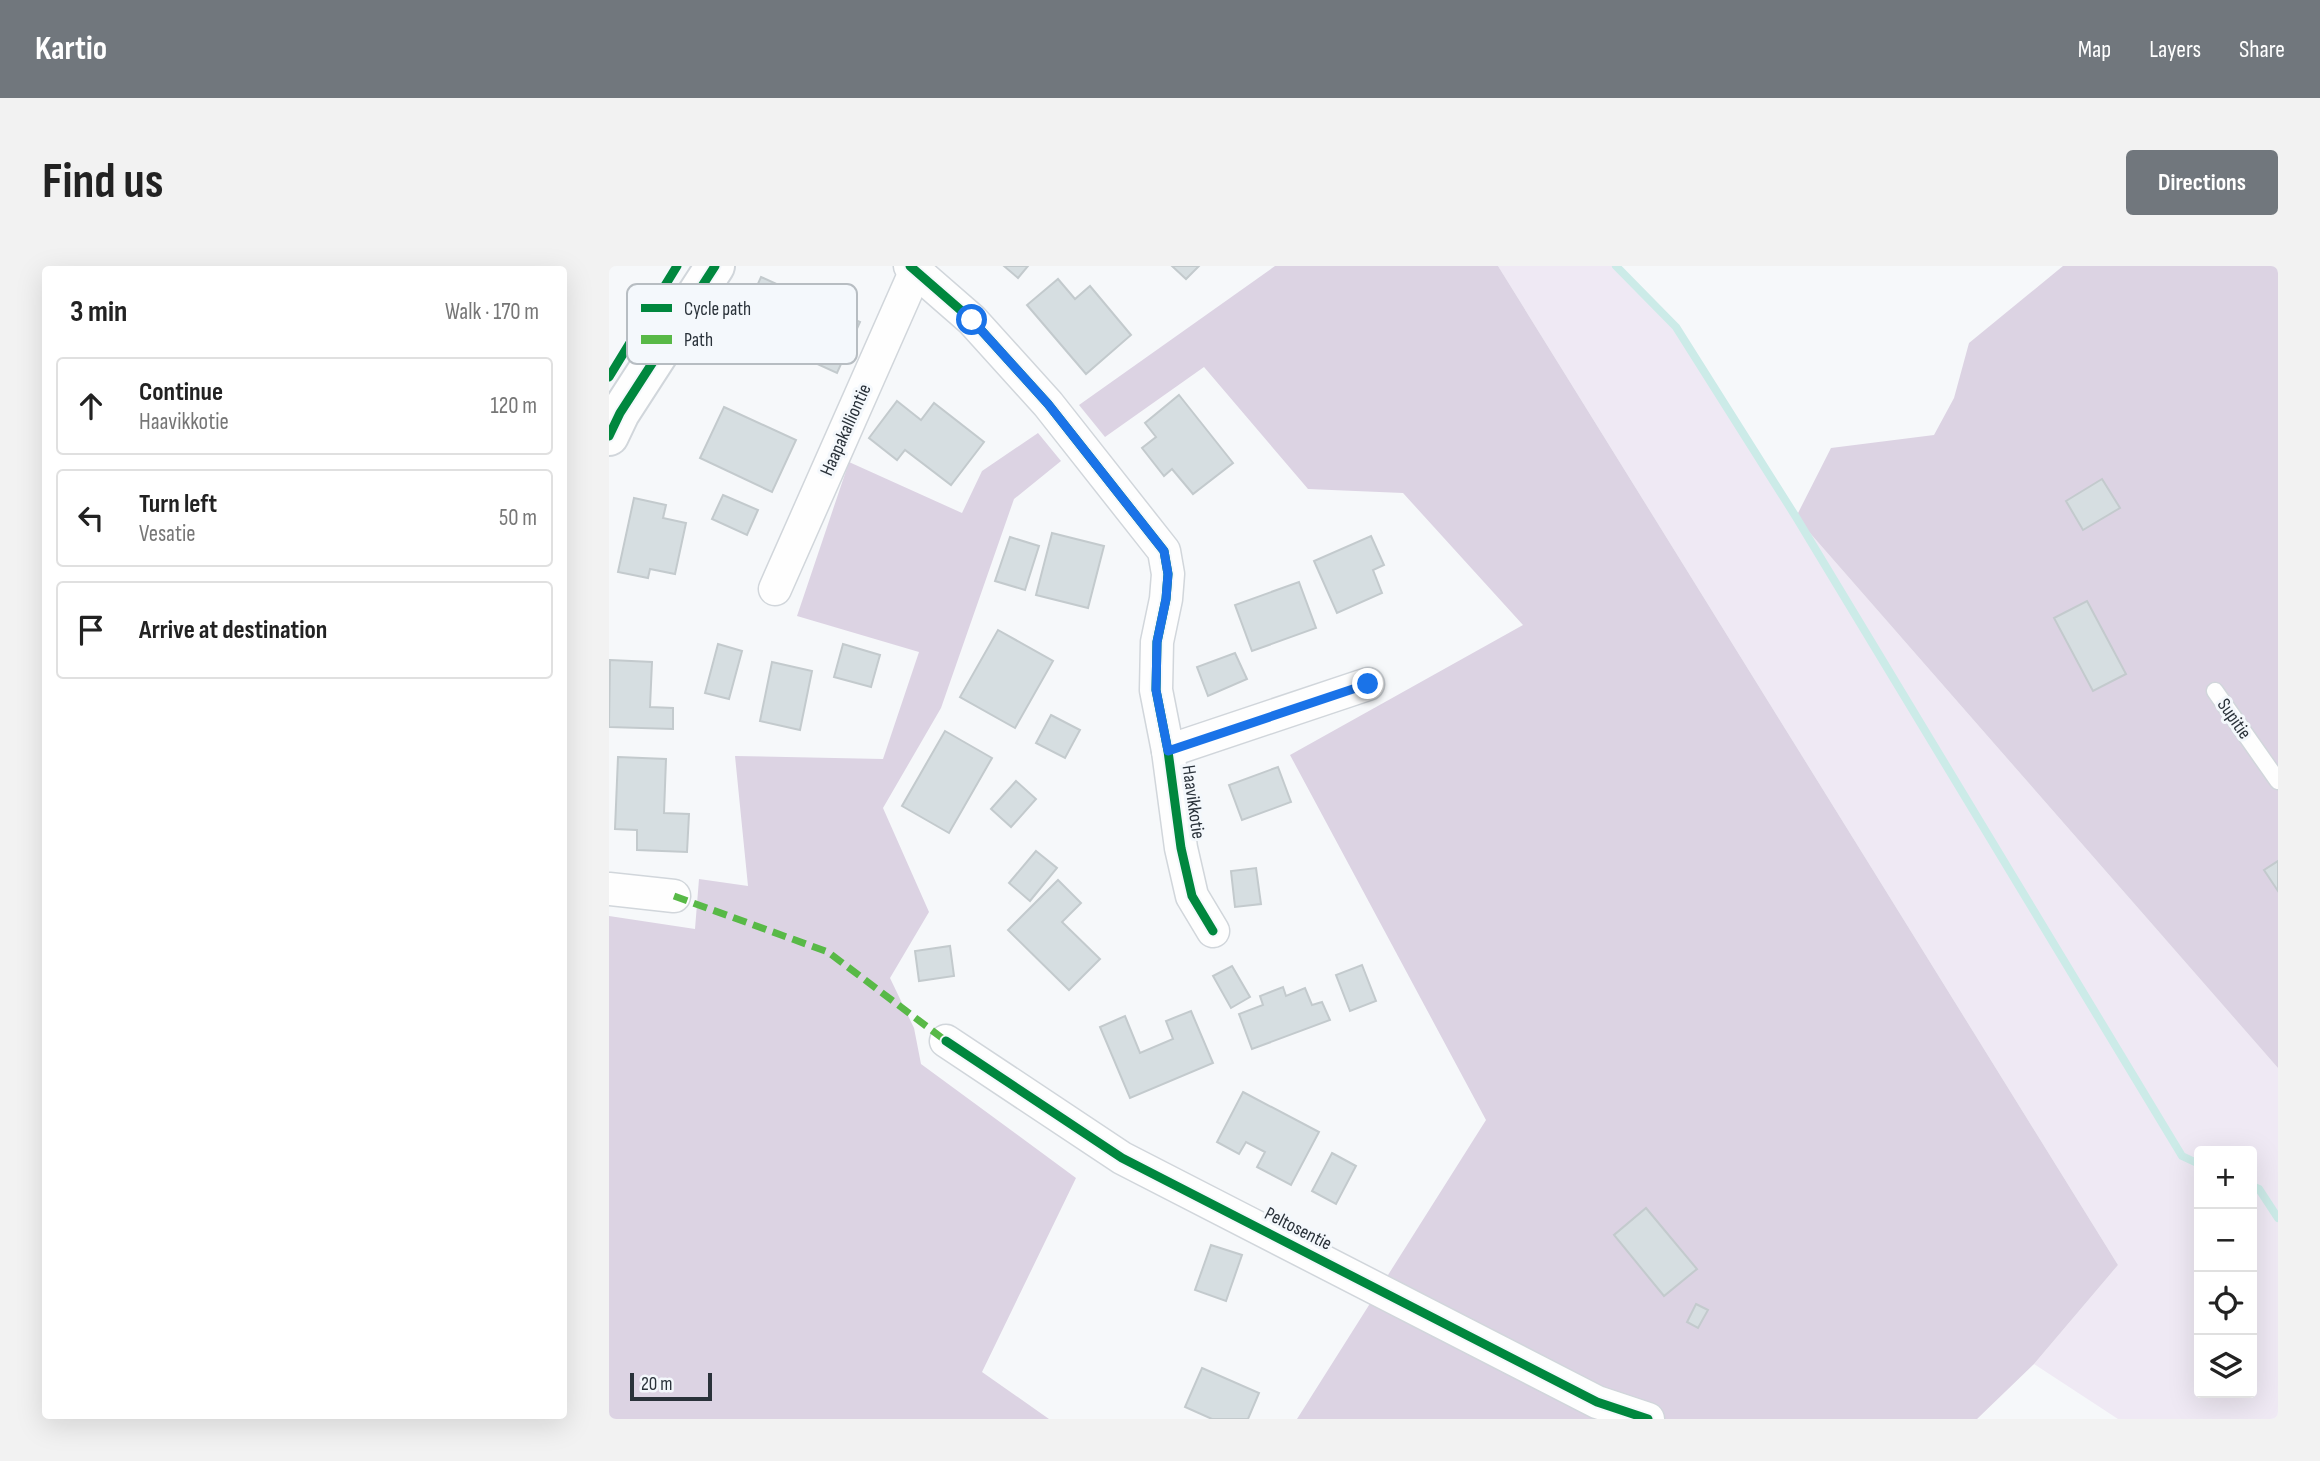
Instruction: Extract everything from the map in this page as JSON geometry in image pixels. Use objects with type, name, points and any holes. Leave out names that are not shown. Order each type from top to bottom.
[{"type":"street","points":[[703,284],[715,266]]},
{"type":"street","name":"Haapakalliontie","points":[[775,589],[913,268]]},
{"type":"street","name":"Haavikkotie","points":[[913,268],[972,320],[1048,404],[1164,551],[1168,574],[1157,642],[1156,690],[1168,751],[1181,848],[1192,896],[1213,931]]},
{"type":"street","points":[[609,436],[620,413],[652,364]]},
{"type":"street","points":[[1168,751],[1368,684]]},
{"type":"street","points":[[609,889],[674,896]]},
{"type":"street","name":"Peltosentie","points":[[947,1041],[1122,1158],[1597,1402],[1648,1419]]},
{"type":"lane","name":"Supitie","points":[[2215,691],[2278,781]]},
{"type":"shaded area","points":[[1275,266],[1498,266],[2118,1265],[2034,1364],[1977,1419],[1297,1419],[1486,1120],[1290,755],[1523,625],[1403,493],[1308,489],[1204,367],[1105,437],[1079,405]]},
{"type":"shaded area","points":[[1498,266],[1616,266],[1676,327],[1796,517],[2278,1068],[2278,1419],[2118,1419],[2034,1364],[2118,1265]]},
{"type":"shaded area","points":[[2063,266],[2278,266],[2278,1068],[1796,517],[1831,448],[1934,435],[1954,398],[1969,343]]},
{"type":"shaded area","points":[[1038,433],[1061,461],[1014,499],[941,708],[883,808],[929,912],[890,978],[914,1028],[921,1064],[1076,1178],[982,1372],[1049,1419],[609,1419],[609,916],[695,929],[699,879],[748,886],[735,756],[883,759],[919,652],[797,616],[849,462],[962,513],[982,471]]},
{"type":"building","points":[[1004,266],[1028,266],[1018,278]]},
{"type":"building","points":[[1172,266],[1199,266],[1186,279]]},
{"type":"building","points":[[761,277],[776,284],[758,284]]},
{"type":"building","points":[[1058,279],[1075,299],[1090,286],[1131,335],[1086,374],[1027,305]]},
{"type":"building","points":[[817,364],[841,364],[837,373]]},
{"type":"building","points":[[1179,395],[1233,463],[1193,494],[1172,469],[1164,476],[1142,448],[1156,437],[1145,423]]},
{"type":"building","points":[[897,401],[921,420],[934,403],[984,442],[951,485],[905,450],[897,460],[869,438]]},
{"type":"building","points":[[724,407],[796,440],[772,492],[700,458]]},
{"type":"building","points":[[2102,479],[2120,508],[2083,530],[2066,501]]},
{"type":"building","points":[[723,495],[758,510],[747,535],[712,519]]},
{"type":"building","points":[[634,498],[666,505],[663,518],[686,523],[675,574],[650,569],[648,578],[618,572]]},
{"type":"building","points":[[1052,533],[1104,546],[1088,608],[1036,595]]},
{"type":"building","points":[[1371,536],[1384,565],[1373,570],[1382,593],[1337,613],[1314,561]]},
{"type":"building","points":[[1010,537],[1039,546],[1025,590],[995,581]]},
{"type":"building","points":[[1299,582],[1316,628],[1252,651],[1235,605]]},
{"type":"building","points":[[2087,601],[2126,674],[2093,691],[2054,618]]},
{"type":"building","points":[[998,630],[1053,661],[1015,728],[960,697]]},
{"type":"building","points":[[718,644],[742,651],[729,699],[705,693]]},
{"type":"building","points":[[843,644],[880,655],[871,687],[834,677]]},
{"type":"building","points":[[1235,653],[1247,679],[1208,696],[1197,667]]},
{"type":"building","points":[[610,660],[652,662],[650,707],[673,708],[673,729],[609,727]]},
{"type":"building","points":[[772,662],[812,671],[800,730],[760,721]]},
{"type":"building","points":[[1051,715],[1080,730],[1065,758],[1036,743]]},
{"type":"building","points":[[945,731],[992,758],[949,833],[902,806]]},
{"type":"building","points":[[618,757],[666,759],[664,813],[689,814],[687,852],[637,850],[637,830],[615,829]]},
{"type":"building","points":[[1278,767],[1291,802],[1242,820],[1229,785]]},
{"type":"building","points":[[1016,781],[1036,799],[1011,827],[991,809]]},
{"type":"building","points":[[1036,851],[1057,868],[1030,901],[1009,883]]},
{"type":"building","points":[[2278,861],[2278,891],[2264,870]]},
{"type":"building","points":[[1256,868],[1261,904],[1235,907],[1231,871]]},
{"type":"building","points":[[1058,880],[1081,903],[1062,922],[1100,959],[1069,990],[1008,930]]},
{"type":"building","points":[[950,946],[954,976],[919,981],[915,951]]},
{"type":"building","points":[[1362,965],[1376,1001],[1350,1011],[1336,975]]},
{"type":"building","points":[[1232,966],[1250,997],[1231,1008],[1213,976]]},
{"type":"building","points":[[1283,987],[1286,996],[1305,988],[1312,1005],[1322,1002],[1330,1020],[1252,1049],[1239,1014],[1263,1005],[1260,996]]},
{"type":"building","points":[[1191,1011],[1213,1063],[1130,1098],[1100,1027],[1125,1016],[1140,1053],[1173,1039],[1166,1021]]},
{"type":"building","points":[[1243,1092],[1319,1132],[1291,1185],[1257,1167],[1265,1152],[1246,1142],[1239,1154],[1217,1142]]},
{"type":"building","points":[[1332,1153],[1356,1166],[1336,1204],[1312,1191]]},
{"type":"building","points":[[1646,1208],[1697,1269],[1664,1296],[1614,1235]]},
{"type":"building","points":[[1211,1245],[1242,1255],[1226,1301],[1195,1290]]},
{"type":"building","points":[[1696,1304],[1708,1310],[1698,1328],[1687,1322]]},
{"type":"building","points":[[1202,1368],[1259,1393],[1248,1419],[1212,1419],[1185,1407]]},
{"type":"waterway","points":[[1616,266],[1676,327],[1796,517],[2182,1156],[2194,1162]]},
{"type":"waterway","points":[[2257,1188],[2278,1218]]},
{"type":"marked path","points":[[674,896],[828,952],[946,1041]]},
{"type":"cycle path","points":[[666,284],[677,266]]},
{"type":"cycle path","points":[[703,284],[715,266]]},
{"type":"cycle path","points":[[910,266],[972,320],[1048,404],[1164,551],[1168,574],[1157,642],[1156,690],[1168,751],[1181,848],[1192,896],[1213,931]]},
{"type":"cycle path","points":[[609,377],[627,348]]},
{"type":"cycle path","points":[[609,436],[620,413],[652,364]]},
{"type":"cycle path","points":[[946,1041],[1122,1158],[1597,1402],[1648,1419]]},
{"type":"route","points":[[972,320],[1048,404],[1164,551],[1168,574],[1157,642],[1156,690],[1168,751],[1368,684]]}]
